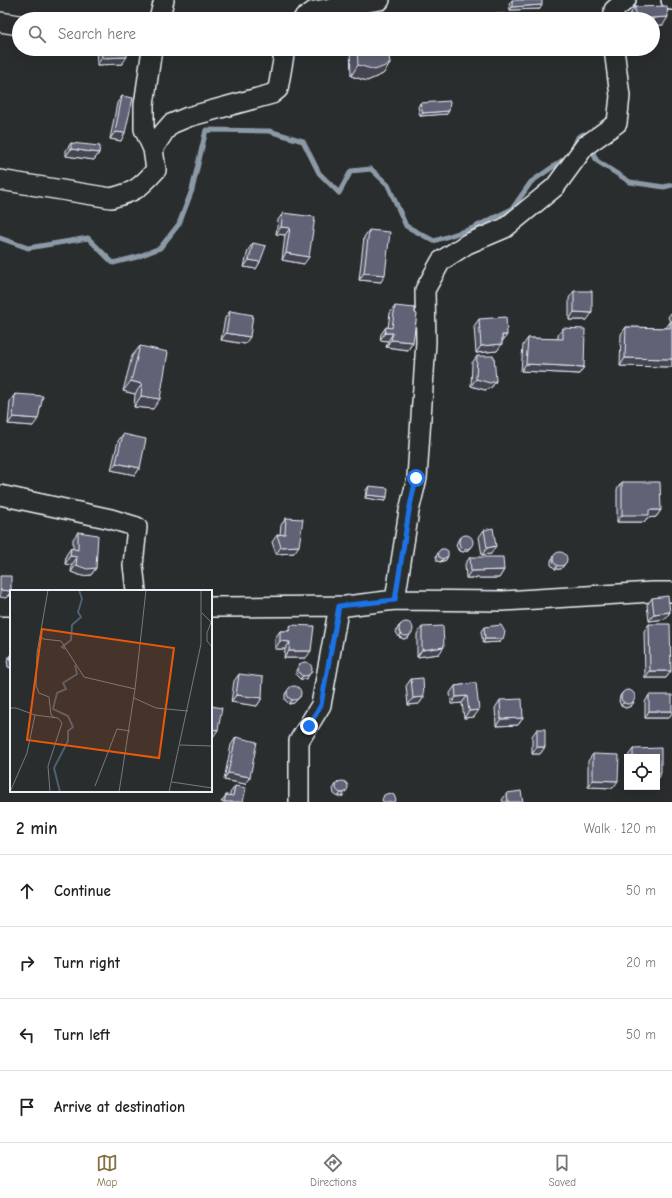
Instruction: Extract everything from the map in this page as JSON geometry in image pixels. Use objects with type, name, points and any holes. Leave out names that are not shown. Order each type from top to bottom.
[{"type":"street","points":[[161,12],[164,0]]},
{"type":"street","points":[[313,12],[380,0]]},
{"type":"street","points":[[614,12],[614,10],[626,0]]},
{"type":"street","points":[[0,22],[12,24]]},
{"type":"street","points":[[0,180],[111,198],[129,194],[143,185],[156,170],[153,149],[144,129],[144,105],[151,56]]},
{"type":"street","points":[[153,149],[171,124],[188,117],[272,94],[278,89],[284,56]]},
{"type":"street","points":[[395,600],[409,511],[416,478],[426,342],[425,290],[441,261],[467,244],[505,228],[555,187],[585,146],[617,123],[620,96],[615,56]]},
{"type":"street","points":[[0,495],[111,519],[136,527],[133,565],[136,590]]},
{"type":"street","points":[[212,607],[339,606],[395,600],[503,601],[672,592]]},
{"type":"street","points":[[299,802],[300,741],[321,705],[339,606]]},
{"type":"building","points":[[512,0],[542,0],[542,5],[512,7]]},
{"type":"building","points":[[667,6],[668,17],[660,18],[660,12],[635,12],[635,7]]},
{"type":"building","points":[[102,56],[127,56],[127,57],[102,58]]},
{"type":"building","points":[[357,56],[389,56],[390,64],[375,70],[358,65]]},
{"type":"building","points":[[122,96],[133,98],[125,133],[115,132]]},
{"type":"building","points":[[450,101],[449,111],[423,113],[420,103]]},
{"type":"building","points":[[71,143],[100,146],[99,153],[71,149]]},
{"type":"building","points":[[283,213],[315,217],[309,257],[286,253],[290,228],[281,227]]},
{"type":"building","points":[[369,230],[390,232],[385,275],[364,273]]},
{"type":"building","points":[[253,243],[266,246],[260,262],[249,260]]},
{"type":"building","points":[[574,291],[592,291],[592,313],[574,312]]},
{"type":"building","points":[[395,306],[415,308],[415,313],[417,314],[413,342],[391,340],[393,333],[385,333],[386,327],[392,328]]},
{"type":"building","points":[[230,311],[253,315],[250,337],[226,333]]},
{"type":"building","points":[[506,317],[507,335],[502,335],[502,344],[481,346],[479,319]]},
{"type":"building","points":[[670,322],[672,322],[672,359],[625,358],[626,327],[670,328]]},
{"type":"building","points":[[563,328],[585,329],[584,367],[526,364],[528,338],[563,339]]},
{"type":"building","points":[[140,346],[168,352],[160,399],[141,396],[142,384],[131,381]]},
{"type":"building","points":[[477,356],[494,356],[496,381],[490,383],[476,379]]},
{"type":"building","points":[[15,394],[43,396],[38,419],[13,417]]},
{"type":"building","points":[[123,434],[146,439],[140,468],[116,463]]},
{"type":"building","points":[[622,482],[660,482],[661,510],[649,510],[649,515],[622,515]]},
{"type":"building","points":[[369,486],[388,488],[387,497],[367,495]]},
{"type":"building","points":[[286,518],[303,519],[299,546],[281,547],[277,535],[285,534]]},
{"type":"building","points":[[493,528],[496,546],[487,548],[484,530]]},
{"type":"building","points":[[78,532],[98,535],[96,568],[87,569],[76,565],[77,557],[70,556],[71,548],[78,550]]},
{"type":"building","points":[[466,535],[471,537],[473,542],[471,547],[466,549],[461,547],[459,542],[461,537]]},
{"type":"building","points":[[441,549],[448,551],[448,556],[443,559],[439,557],[438,552]]},
{"type":"building","points":[[560,552],[565,554],[567,559],[565,564],[560,566],[555,564],[553,559],[555,554]]},
{"type":"building","points":[[470,557],[503,557],[504,570],[471,571]]},
{"type":"building","points":[[0,576],[11,576],[11,590],[0,590]]},
{"type":"building","points":[[668,596],[670,612],[654,614],[652,598]]},
{"type":"building","points":[[406,622],[411,624],[413,629],[411,634],[406,636],[401,634],[399,629],[401,624]]},
{"type":"building","points":[[649,624],[670,624],[671,671],[650,671]]},
{"type":"building","points":[[291,625],[314,626],[311,651],[289,651],[290,642],[280,641],[280,631],[289,631]]},
{"type":"building","points":[[501,625],[505,632],[503,639],[485,639],[484,627]]},
{"type":"building","points":[[443,626],[444,647],[422,650],[422,627]]},
{"type":"building","points":[[305,662],[310,664],[312,669],[310,674],[305,676],[300,674],[298,669],[300,664]]},
{"type":"building","points":[[239,674],[263,677],[262,698],[236,695]]},
{"type":"building","points":[[423,678],[424,697],[413,698],[411,679]]},
{"type":"building","points":[[476,683],[479,710],[469,711],[467,696],[456,697],[455,686]]},
{"type":"building","points":[[294,686],[299,688],[301,693],[299,698],[294,700],[289,698],[287,693],[289,688]]},
{"type":"building","points":[[628,690],[633,692],[635,697],[633,702],[628,704],[623,702],[621,697],[623,692]]},
{"type":"building","points":[[649,695],[672,695],[672,711],[649,711]]},
{"type":"building","points":[[522,699],[523,718],[501,719],[500,700]]},
{"type":"building","points":[[212,706],[222,708],[218,730],[212,729]]},
{"type":"building","points":[[537,729],[545,729],[545,747],[537,747]]},
{"type":"building","points":[[236,737],[257,742],[250,777],[228,773]]},
{"type":"building","points":[[661,748],[661,773],[660,754],[633,754],[633,749]]},
{"type":"building","points":[[593,754],[619,755],[618,781],[593,780]]},
{"type":"building","points":[[344,781],[347,782],[347,792],[340,793],[337,792],[336,785],[337,782]]},
{"type":"building","points":[[235,786],[246,788],[243,802],[224,802],[226,795],[233,796]]},
{"type":"building","points":[[521,791],[523,802],[508,802],[507,793]]},
{"type":"building","points":[[389,793],[394,795],[396,800],[395,802],[383,802],[382,800],[384,795]]},
{"type":"waterway","points":[[0,238],[28,248],[88,238],[113,263],[137,257],[160,248],[179,224],[192,190],[206,130],[269,131],[303,141],[319,173],[339,193],[351,171],[371,169],[388,185],[406,226],[434,241],[473,228],[512,209],[531,182],[570,155],[578,137],[584,134],[586,140]]},
{"type":"waterway","points":[[590,147],[597,161],[630,182],[664,187],[672,185]]},
{"type":"route","points":[[309,726],[321,705],[339,606],[395,600],[409,511],[416,478]]}]
